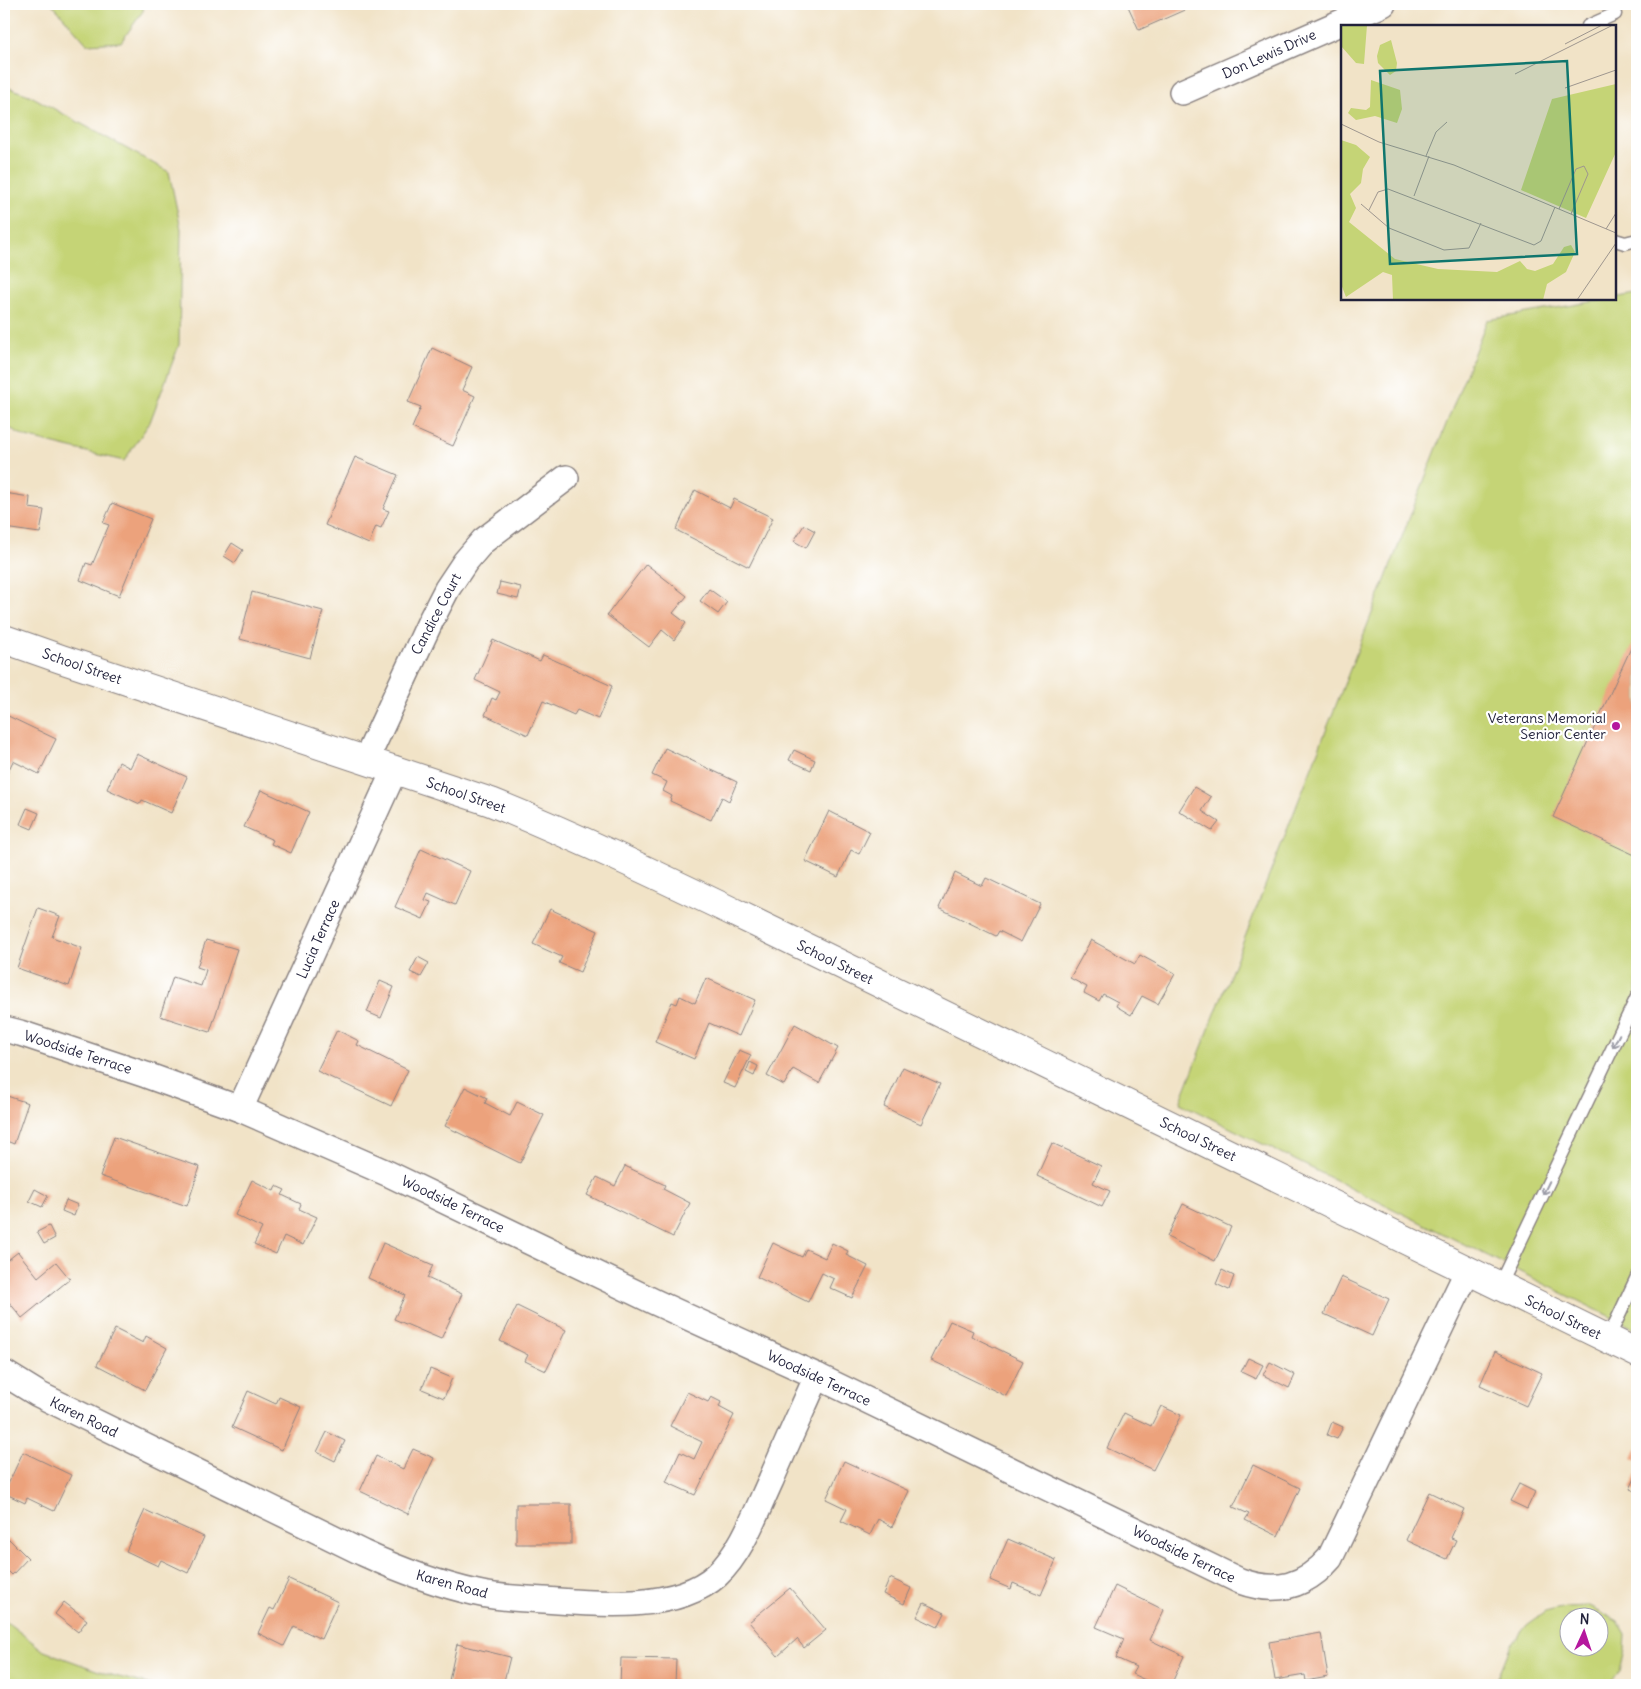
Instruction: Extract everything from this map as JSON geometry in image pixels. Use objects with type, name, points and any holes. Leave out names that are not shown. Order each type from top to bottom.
[{"type":"street","name":"Don Lewis Drive","points":[[1182,92],[1383,4]]},
{"type":"street","name":"Candice Court","points":[[366,760],[431,620],[464,562],[483,541],[566,478]]},
{"type":"street","name":"School Street","points":[[4,639],[491,802],[607,852],[1637,1352]]},
{"type":"street","name":"Lucia Terrace","points":[[240,1109],[395,769]]},
{"type":"street","name":"Woodside Terrace","points":[[4,1029],[128,1069],[240,1109],[389,1174],[657,1303],[817,1376],[1240,1581],[1264,1588],[1289,1586],[1312,1576],[1322,1568],[1334,1553],[1468,1270]]},
{"type":"street","name":"Karen Road","points":[[4,1373],[38,1394],[399,1569],[480,1594],[539,1600],[609,1603],[656,1600],[687,1593],[699,1588],[718,1574],[735,1552],[753,1518],[817,1376]]},
{"type":"lane","points":[[1590,25],[1615,14]]},
{"type":"lane","points":[[1616,240],[1625,243],[1637,240]]},
{"type":"lane","points":[[1499,1286],[1637,997]]},
{"type":"lane","points":[[1608,1339],[1637,1277]]},
{"type":"green space","points":[[52,4],[144,4],[143,11],[121,42],[87,44]]},
{"type":"green space","points":[[4,86],[29,95],[169,172],[181,229],[179,345],[150,422],[124,461],[26,437],[4,425]]},
{"type":"green space","points":[[1637,294],[1637,1330],[1180,1103],[1487,320],[1602,300],[1616,300],[1616,298]]},
{"type":"green space","points":[[1558,1609],[1558,1656],[1608,1656],[1608,1616],[1618,1621],[1626,1635],[1625,1650],[1620,1672],[1608,1685],[1495,1685],[1511,1645],[1527,1625],[1545,1612]]},
{"type":"green space","points":[[4,1620],[44,1651],[107,1674],[151,1685],[4,1685]]},
{"type":"building","points":[[1127,4],[1198,4],[1139,30]]},
{"type":"building","points":[[432,348],[472,367],[462,390],[475,396],[453,446],[412,428],[421,407],[408,402]]},
{"type":"building","points":[[355,457],[398,475],[383,509],[389,511],[381,528],[376,526],[369,544],[325,525]]},
{"type":"building","points":[[695,490],[730,508],[734,499],[773,518],[749,567],[676,530]]},
{"type":"building","points":[[4,493],[30,497],[29,508],[44,510],[40,533],[4,528]]},
{"type":"building","points":[[112,503],[151,519],[119,596],[80,580],[86,563],[92,565],[109,525],[103,523]]},
{"type":"building","points":[[804,525],[815,531],[806,548],[794,541]]},
{"type":"building","points":[[232,543],[243,550],[235,563],[224,556]]},
{"type":"building","points":[[646,564],[687,596],[673,613],[686,623],[674,640],[662,630],[649,647],[607,615]]},
{"type":"building","points":[[500,582],[521,587],[518,599],[497,594]]},
{"type":"building","points":[[709,589],[727,602],[718,614],[700,601]]},
{"type":"building","points":[[252,592],[323,611],[310,658],[240,639]]},
{"type":"building","name":"Veterans Memorial Senior Center","points":[[1637,635],[1637,856],[1553,817]]},
{"type":"building","points":[[493,640],[540,661],[543,655],[612,686],[598,719],[577,710],[574,715],[543,701],[528,735],[485,715],[492,698],[496,700],[500,692],[475,680]]},
{"type":"building","points":[[6,715],[56,739],[39,774],[13,761],[4,780],[4,720]]},
{"type":"building","points":[[665,748],[737,782],[729,801],[722,797],[711,820],[670,801],[672,796],[663,791],[667,782],[652,775]]},
{"type":"building","points":[[794,750],[815,760],[811,770],[789,760]]},
{"type":"building","points":[[137,754],[187,777],[171,813],[142,800],[140,804],[107,789],[119,762],[130,768]]},
{"type":"building","points":[[1194,787],[1211,797],[1202,811],[1219,822],[1212,831],[1179,811]]},
{"type":"building","points":[[261,790],[309,812],[291,853],[271,844],[273,840],[244,827]]},
{"type":"building","points":[[27,808],[39,813],[32,829],[20,824]]},
{"type":"building","points":[[829,811],[870,832],[859,854],[851,850],[838,877],[805,861]]},
{"type":"building","points":[[421,849],[470,871],[455,905],[428,893],[425,900],[431,902],[423,919],[395,907]]},
{"type":"building","points":[[955,873],[982,886],[986,878],[1040,904],[1021,942],[999,931],[996,936],[939,908]]},
{"type":"building","points":[[38,908],[60,916],[52,937],[82,948],[69,986],[17,968]]},
{"type":"building","points":[[550,909],[598,931],[580,972],[559,963],[562,957],[533,944]]},
{"type":"building","points":[[206,940],[237,949],[210,1032],[160,1016],[173,977],[201,986],[206,970],[197,967]]},
{"type":"building","points":[[1091,940],[1135,964],[1140,955],[1175,974],[1158,1004],[1142,996],[1131,1015],[1116,1006],[1118,1002],[1103,994],[1099,1001],[1084,993],[1087,987],[1070,978]]},
{"type":"building","points":[[418,957],[429,963],[421,977],[410,972]]},
{"type":"building","points":[[706,978],[755,1000],[739,1036],[709,1023],[694,1059],[655,1042],[672,1002],[677,1004],[680,996],[695,1003]]},
{"type":"building","points":[[380,981],[394,987],[381,1018],[367,1012]]},
{"type":"building","points":[[795,1024],[838,1048],[819,1083],[793,1069],[784,1085],[767,1076]]},
{"type":"building","points":[[337,1030],[359,1041],[357,1045],[408,1070],[391,1106],[317,1071]]},
{"type":"building","points":[[739,1050],[751,1055],[735,1088],[723,1083]]},
{"type":"building","points":[[750,1062],[758,1066],[754,1076],[746,1072]]},
{"type":"building","points":[[903,1067],[940,1084],[921,1124],[884,1107]]},
{"type":"building","points":[[465,1087],[487,1098],[485,1103],[510,1116],[517,1102],[544,1115],[520,1163],[445,1126]]},
{"type":"building","points":[[4,1095],[28,1103],[14,1144],[4,1140]]},
{"type":"building","points":[[114,1137],[200,1167],[187,1206],[100,1176]]},
{"type":"building","points":[[1052,1143],[1101,1166],[1093,1183],[1110,1191],[1102,1207],[1037,1176]]},
{"type":"building","points":[[625,1166],[665,1185],[663,1189],[690,1203],[673,1237],[587,1195],[597,1177],[615,1186]]},
{"type":"building","points":[[252,1180],[274,1191],[276,1186],[285,1190],[282,1195],[301,1204],[299,1209],[317,1217],[303,1245],[284,1236],[276,1254],[254,1244],[262,1228],[235,1215]]},
{"type":"building","points":[[35,1189],[48,1196],[42,1207],[29,1201]]},
{"type":"building","points":[[66,1200],[78,1205],[74,1216],[62,1211]]},
{"type":"building","points":[[1183,1204],[1231,1227],[1215,1261],[1167,1237]]},
{"type":"building","points":[[49,1226],[55,1238],[44,1244],[37,1232]]},
{"type":"building","points":[[383,1243],[433,1265],[427,1278],[462,1294],[441,1339],[394,1319],[405,1295],[368,1278]]},
{"type":"building","points":[[773,1243],[802,1257],[806,1249],[825,1258],[832,1243],[848,1251],[846,1255],[868,1266],[852,1298],[830,1288],[834,1279],[822,1273],[808,1302],[757,1277]]},
{"type":"building","points":[[18,1252],[38,1277],[56,1262],[70,1279],[22,1318],[4,1296],[4,1263]]},
{"type":"building","points":[[1222,1270],[1234,1276],[1229,1290],[1216,1284]]},
{"type":"building","points":[[1341,1277],[1389,1299],[1372,1336],[1324,1314]]},
{"type":"building","points":[[517,1306],[566,1330],[546,1371],[525,1361],[528,1355],[500,1341]]},
{"type":"building","points":[[950,1321],[973,1331],[971,1336],[1023,1361],[1006,1396],[931,1360]]},
{"type":"building","points":[[115,1329],[143,1343],[146,1336],[167,1348],[145,1390],[97,1365]]},
{"type":"building","points":[[1495,1351],[1542,1373],[1526,1406],[1480,1385]]},
{"type":"building","points":[[1248,1358],[1263,1365],[1256,1379],[1241,1372]]},
{"type":"building","points":[[1270,1362],[1295,1375],[1289,1388],[1263,1375]]},
{"type":"building","points":[[430,1369],[452,1378],[444,1398],[422,1389]]},
{"type":"building","points":[[248,1391],[276,1404],[279,1397],[301,1407],[282,1450],[232,1427]]},
{"type":"building","points":[[687,1392],[708,1402],[711,1397],[721,1402],[719,1407],[734,1415],[695,1495],[666,1482],[680,1452],[694,1459],[702,1442],[670,1426]]},
{"type":"building","points":[[1161,1406],[1181,1415],[1153,1470],[1107,1448],[1124,1413],[1151,1426]]},
{"type":"building","points":[[1332,1422],[1343,1427],[1337,1439],[1327,1435]]},
{"type":"building","points":[[327,1432],[345,1441],[335,1461],[317,1452]]},
{"type":"building","points":[[1637,1447],[1637,1461],[1632,1458]]},
{"type":"building","points":[[413,1449],[434,1458],[408,1514],[360,1491],[376,1456],[403,1469]]},
{"type":"building","points":[[23,1452],[71,1475],[54,1511],[27,1498],[25,1503],[4,1493]]},
{"type":"building","points":[[844,1461],[909,1491],[892,1527],[878,1519],[870,1535],[841,1521],[847,1509],[826,1499]]},
{"type":"building","points":[[1253,1465],[1300,1488],[1278,1536],[1245,1520],[1249,1514],[1233,1507]]},
{"type":"building","points":[[1637,1474],[1637,1492],[1630,1489]]},
{"type":"building","points":[[1519,1484],[1535,1492],[1527,1509],[1510,1501]]},
{"type":"building","points":[[1429,1492],[1464,1509],[1451,1538],[1456,1540],[1447,1559],[1406,1540]]},
{"type":"building","points":[[516,1504],[571,1504],[571,1544],[516,1544]]},
{"type":"building","points":[[145,1510],[204,1537],[188,1573],[161,1560],[158,1566],[126,1551]]},
{"type":"building","points":[[9,1539],[28,1558],[12,1575],[4,1567],[4,1544]]},
{"type":"building","points":[[1008,1539],[1056,1560],[1041,1595],[1013,1583],[1011,1589],[990,1580]]},
{"type":"building","points":[[890,1578],[911,1588],[904,1604],[883,1594]]},
{"type":"building","points":[[289,1579],[338,1602],[321,1639],[294,1626],[284,1646],[258,1633],[270,1608],[274,1610]]},
{"type":"building","points":[[1115,1586],[1164,1610],[1150,1640],[1184,1656],[1171,1685],[1156,1685],[1132,1674],[1136,1667],[1116,1658],[1124,1639],[1096,1627]]},
{"type":"building","points":[[790,1588],[826,1630],[804,1648],[797,1639],[778,1656],[749,1622]]},
{"type":"building","points":[[64,1602],[87,1620],[78,1632],[55,1614]]},
{"type":"building","points":[[924,1603],[945,1613],[938,1627],[917,1617]]},
{"type":"building","points":[[1321,1633],[1328,1677],[1306,1681],[1305,1675],[1275,1680],[1269,1642]]},
{"type":"building","points":[[457,1644],[510,1657],[503,1685],[448,1685]]},
{"type":"building","points":[[621,1658],[676,1659],[675,1685],[620,1685]]},
{"type":"place","name":"Veterans Memorial Senior Center","points":[[1616,726]]}]
